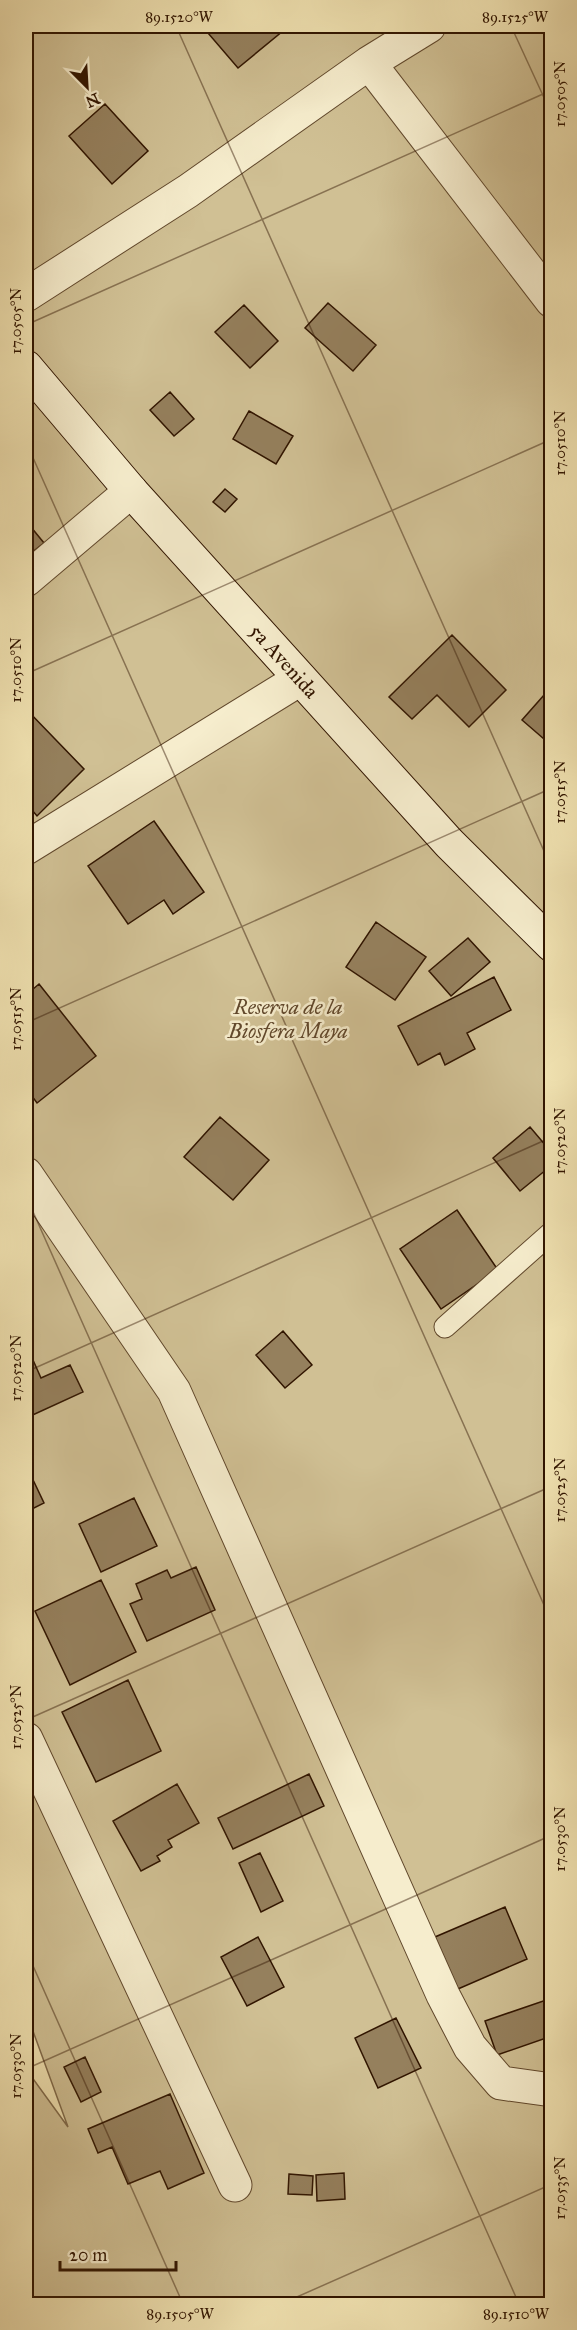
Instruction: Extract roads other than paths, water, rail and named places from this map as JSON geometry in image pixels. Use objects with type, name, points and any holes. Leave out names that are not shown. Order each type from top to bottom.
[{"type":"street","points":[[26,295],[188,191],[369,63],[429,26]]},
{"type":"street","points":[[369,63],[552,302]]},
{"type":"street","name":"5a Avenida","points":[[26,367],[131,491],[448,843],[552,945]]},
{"type":"street","points":[[26,580],[131,491]]},
{"type":"street","points":[[26,848],[300,679]]},
{"type":"street","points":[[26,1174],[174,1391],[443,1995],[470,2048],[501,2083],[552,2090]]},
{"type":"street","points":[[26,1739],[235,2185]]},
{"type":"lane","points":[[445,1327],[552,1232]]},
{"type":"park label","name":"Reserva de la Biosfera Maya","points":[[288,1019]]}]
